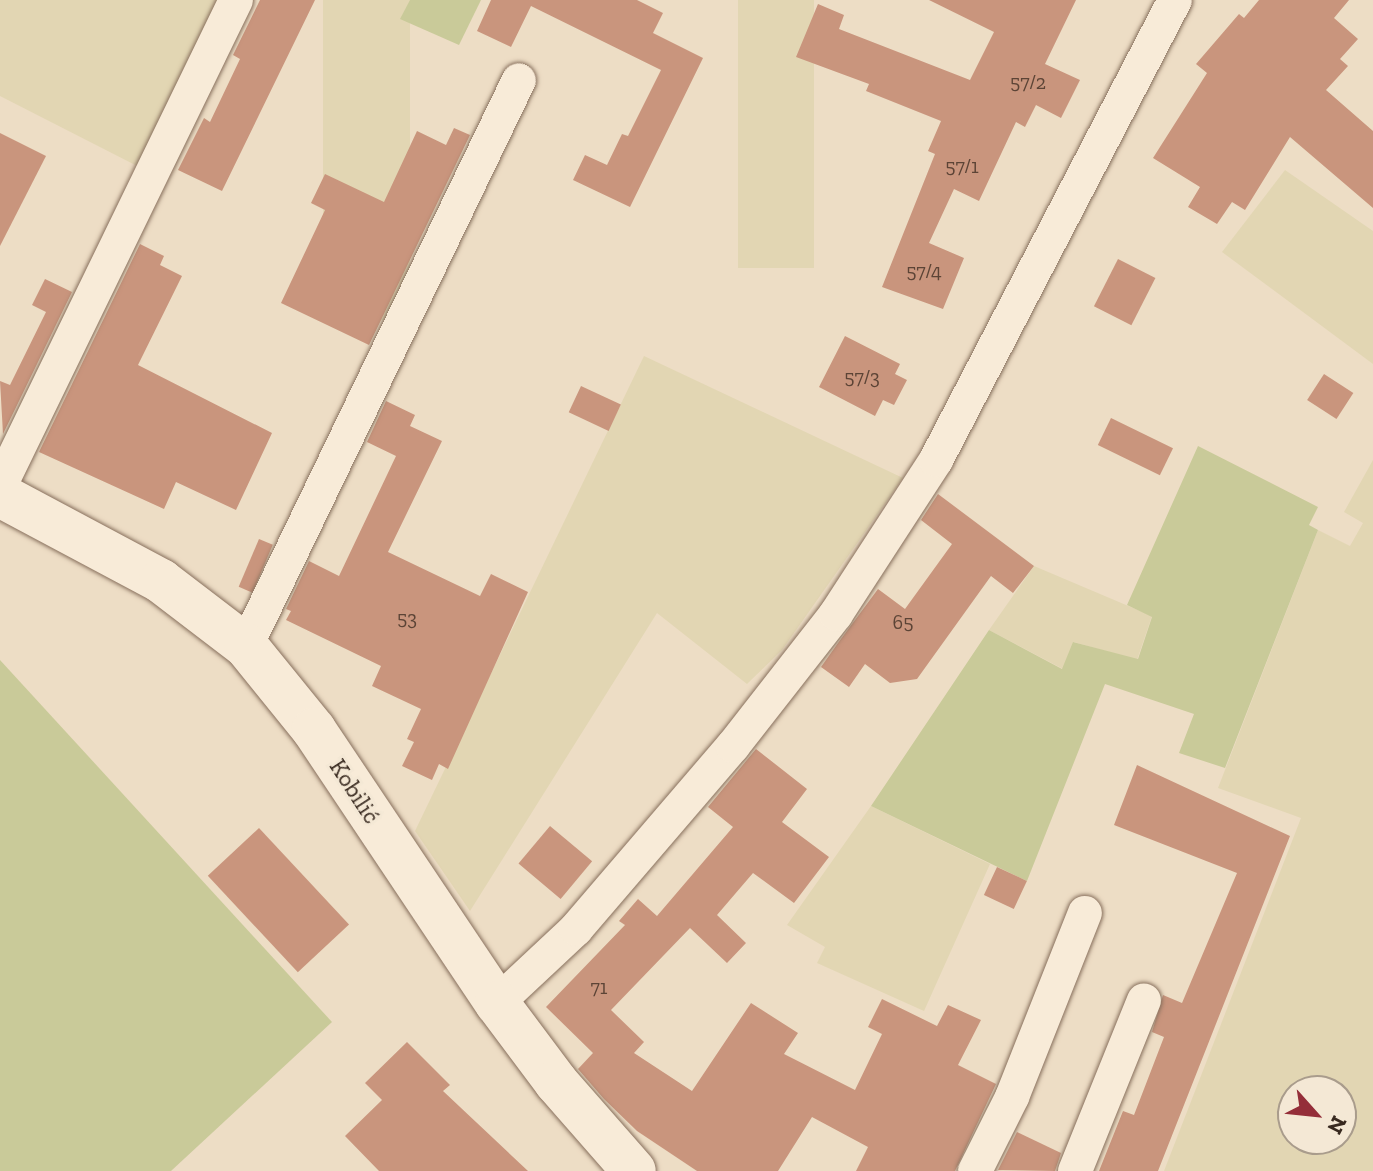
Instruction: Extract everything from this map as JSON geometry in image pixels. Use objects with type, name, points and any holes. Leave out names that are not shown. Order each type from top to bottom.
[{"type":"main road","name":"Kobilić","points":[[0,495],[161,581],[246,646],[314,730],[497,1003],[556,1082],[634,1171]]},
{"type":"street","points":[[0,486],[236,0]]},
{"type":"street","points":[[497,1003],[576,929],[733,746],[836,614],[936,460],[1175,0]]},
{"type":"street","points":[[246,646],[519,80]]},
{"type":"street","points":[[975,1171],[1012,1097],[1085,913]]},
{"type":"street","points":[[1075,1171],[1144,1000]]},
{"type":"shaded area","points":[[0,0],[224,0],[145,170],[0,96]]},
{"type":"shaded area","points":[[323,0],[410,0],[410,320],[323,320]]},
{"type":"shaded area","points":[[738,0],[814,0],[814,268],[738,268]]},
{"type":"shaded area","points":[[1285,170],[1373,231],[1373,364],[1222,252]]},
{"type":"shaded area","points":[[644,356],[903,478],[782,650],[747,684],[657,613],[470,911],[415,831]]},
{"type":"shaded area","points":[[1373,460],[1373,1171],[1164,1171],[1301,818],[1218,788],[1318,530],[1350,546],[1363,523],[1344,512]]},
{"type":"shaded area","points":[[1034,566],[1152,616],[1137,660],[1074,642],[1063,669],[989,630]]},
{"type":"shaded area","points":[[871,806],[990,864],[924,1011],[817,963],[825,947],[787,925]]},
{"type":"green space","points":[[410,0],[481,0],[459,45],[400,19]]},
{"type":"green space","points":[[1198,446],[1318,507],[1309,525],[1318,530],[1225,768],[1179,753],[1194,714],[1105,684],[1027,881],[871,806],[989,630],[1062,669],[1073,642],[1138,659],[1152,617],[1127,605]]},
{"type":"green space","points":[[0,660],[332,1022],[171,1171],[0,1171]]},
{"type":"building","points":[[260,0],[315,0],[222,191],[178,170],[204,118],[210,122],[240,59],[233,55]]},
{"type":"building","points":[[491,0],[637,0],[663,13],[653,33],[703,58],[630,207],[573,180],[585,155],[607,165],[622,134],[628,136],[661,70],[531,6],[511,47],[477,31]]},
{"type":"building","points":[[929,0],[1076,0],[1045,64],[1080,80],[1061,118],[1036,105],[1025,127],[1016,122],[979,201],[954,189],[929,243],[964,258],[943,309],[882,287],[935,154],[928,151],[941,121],[866,91],[869,84],[796,57],[818,4],[844,15],[839,29],[970,80],[994,32]]},
{"type":"building","points":[[1259,0],[1349,0],[1334,18],[1358,39],[1340,59],[1348,66],[1326,90],[1373,131],[1373,208],[1290,137],[1245,210],[1232,202],[1217,224],[1188,207],[1200,187],[1153,158],[1207,73],[1196,64],[1239,14],[1244,18]]},
{"type":"building","points":[[454,128],[470,135],[369,345],[281,303],[325,210],[311,203],[325,174],[384,202],[417,131],[446,145]]},
{"type":"building","points":[[0,133],[46,156],[0,246]]},
{"type":"building","points":[[140,244],[164,256],[160,265],[182,276],[138,365],[272,433],[236,510],[176,482],[164,509],[39,452]]},
{"type":"building","points":[[1118,259],[1155,278],[1131,325],[1094,306]]},
{"type":"building","points":[[45,279],[72,292],[3,434],[0,381],[10,385],[46,312],[32,305]]},
{"type":"building","points":[[845,336],[900,364],[895,374],[907,380],[894,405],[883,400],[875,416],[819,387]]},
{"type":"building","points":[[1324,374],[1353,393],[1336,419],[1307,400]]},
{"type":"building","points":[[581,386],[621,405],[609,431],[569,412]]},
{"type":"building","points":[[386,401],[415,415],[410,426],[442,441],[388,552],[480,596],[491,574],[528,592],[448,769],[439,764],[432,780],[402,766],[414,742],[407,739],[421,709],[372,686],[381,666],[286,620],[291,611],[286,609],[309,561],[339,576],[396,456],[367,442]]},
{"type":"building","points":[[1111,418],[1173,448],[1160,475],[1098,445]]},
{"type":"building","points":[[938,494],[1034,566],[1013,593],[991,576],[917,679],[890,683],[865,664],[849,687],[821,667],[878,589],[905,609],[952,544],[921,520]]},
{"type":"building","points":[[259,539],[273,545],[252,593],[239,587]]},
{"type":"building","points":[[756,749],[807,789],[782,822],[829,857],[794,903],[753,873],[717,915],[746,943],[727,963],[690,928],[611,1010],[644,1042],[634,1053],[692,1091],[751,1003],[798,1033],[784,1054],[855,1090],[882,1034],[868,1027],[882,999],[937,1026],[948,1005],[981,1020],[958,1065],[996,1084],[955,1171],[856,1171],[868,1147],[812,1117],[778,1171],[697,1171],[637,1131],[604,1099],[578,1069],[593,1053],[546,1007],[625,925],[619,921],[638,899],[657,916],[733,827],[708,807]]},
{"type":"building","points":[[1137,765],[1290,836],[1158,1171],[1099,1171],[1123,1111],[1134,1115],[1164,1037],[1152,1032],[1163,995],[1182,1003],[1237,873],[1114,825]]},
{"type":"building","points":[[550,826],[592,861],[561,899],[519,864]]},
{"type":"building","points":[[259,828],[349,925],[298,972],[208,876]]},
{"type":"building","points":[[997,867],[1027,881],[1014,909],[984,895]]},
{"type":"building","points":[[407,1042],[450,1085],[443,1091],[528,1171],[379,1171],[345,1136],[382,1100],[365,1083]]},
{"type":"building","points":[[1017,1132],[1061,1153],[1055,1171],[998,1170]]}]
